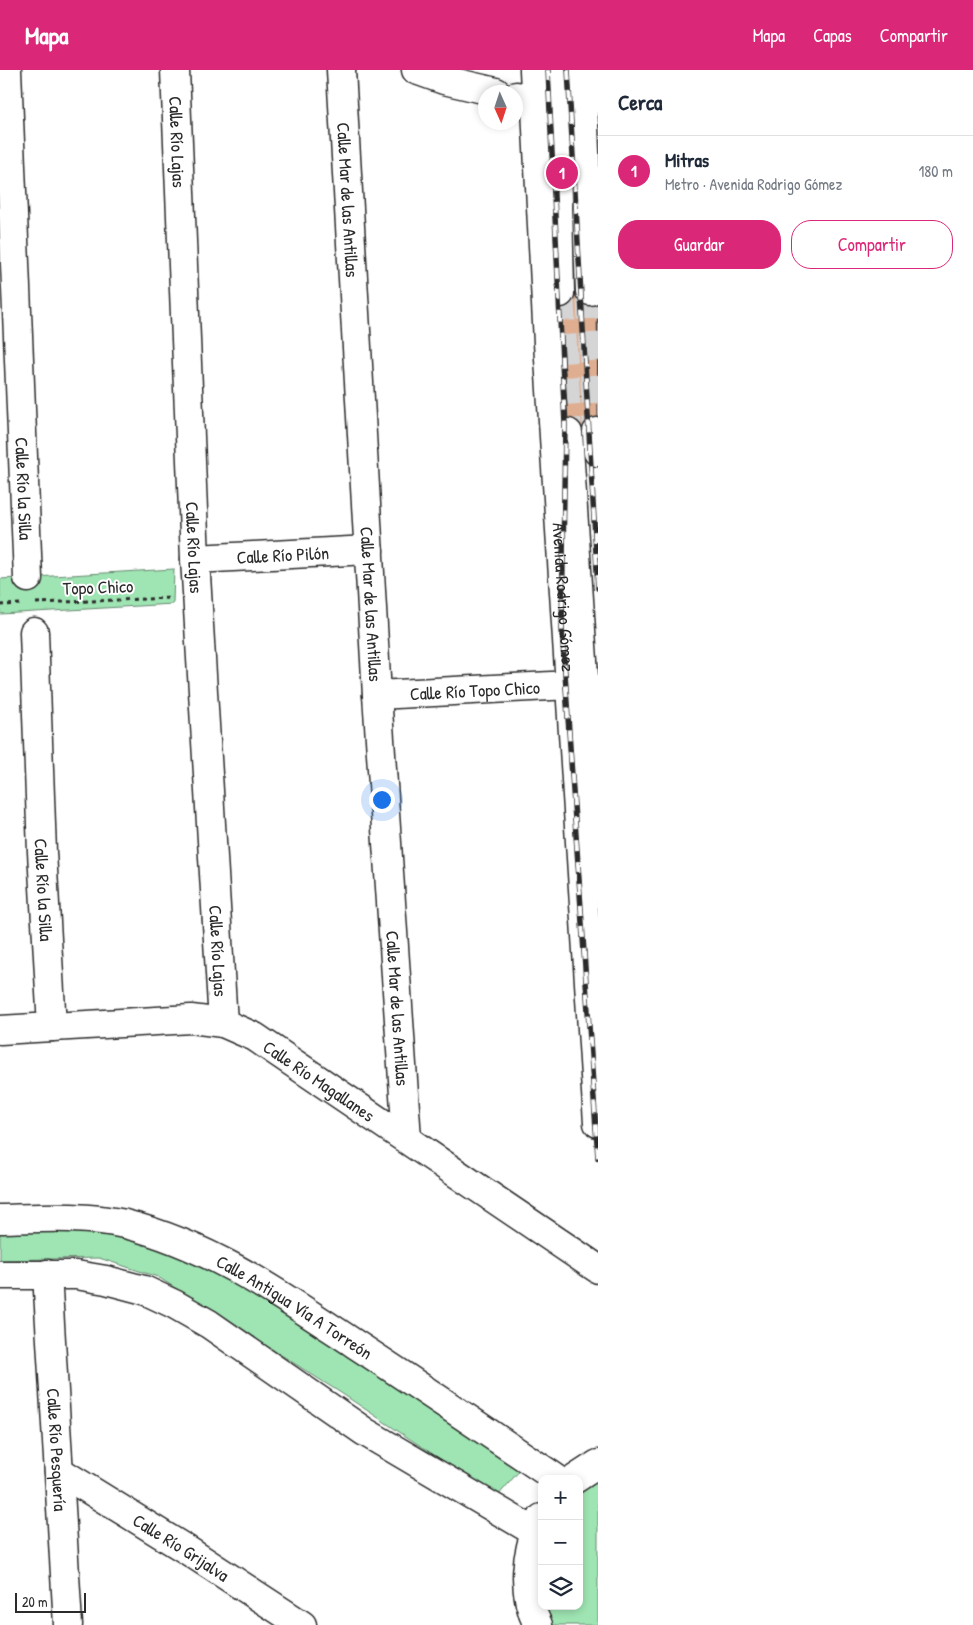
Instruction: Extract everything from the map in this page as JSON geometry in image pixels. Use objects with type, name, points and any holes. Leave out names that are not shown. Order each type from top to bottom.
[{"type":"street","name":"Calle Río la Silla","points":[[7,70],[28,578]]},
{"type":"street","name":"Calle Río Lajas","points":[[176,70],[195,559],[223,1023]]},
{"type":"street","name":"Calle Mar de las Antillas","points":[[341,70],[377,695],[407,1139]]},
{"type":"street","points":[[416,70],[444,80],[478,88]]},
{"type":"street","name":"Avenida Rodrigo Gómez","points":[[534,70],[525,98],[548,342],[598,1123]]},
{"type":"street","points":[[554,70],[560,293]]},
{"type":"street","points":[[582,70],[590,292]]},
{"type":"street","points":[[596,70],[598,98]]},
{"type":"street","points":[[568,433],[598,888]]},
{"type":"street","name":"Calle Río Pilón","points":[[195,559],[369,550]]},
{"type":"street","name":"Calle Río la Silla","points":[[34,632],[42,852],[52,1027]]},
{"type":"street","name":"Calle Río Topo Chico","points":[[377,695],[570,685]]},
{"type":"street","name":"Calle Río Magallanes","points":[[0,1030],[191,1019],[223,1023],[255,1037],[598,1269]]},
{"type":"street","name":"Calle Antigua Vía A Torreón","points":[[0,1219],[84,1218],[124,1224],[171,1238],[206,1252],[259,1280],[551,1475]]},
{"type":"street","name":"Calle Río Pesquería","points":[[47,1274],[68,1625]]},
{"type":"street","points":[[0,1275],[76,1275],[106,1280],[144,1290],[209,1324],[365,1432],[538,1525],[527,1564],[528,1597],[534,1624]]},
{"type":"street","points":[[581,1475],[598,1464]]},
{"type":"street","name":"Calle Río Grijalva","points":[[59,1471],[187,1550],[302,1625]]},
{"type":"path","name":"Topo Chico","points":[[0,605],[197,596]]},
{"type":"green space","points":[[174,569],[173,604],[0,614],[0,579]]},
{"type":"green space","points":[[93,1226],[166,1244],[258,1285],[525,1464],[497,1497],[341,1393],[158,1277],[99,1258],[0,1260],[0,1227]]},
{"type":"green space","points":[[598,1476],[598,1625],[549,1625],[542,1610],[583,1610],[583,1485]]},
{"type":"building","points":[[526,70],[588,70],[598,261],[598,396],[545,398]]},
{"type":"building","points":[[597,291],[598,431],[555,434],[560,293]]},
{"type":"tunnel","points":[[590,291],[597,432]]},
{"type":"tunnel","points":[[560,293],[568,433]]},
{"type":"railway","points":[[548,70],[565,424],[562,629],[598,1158]]},
{"type":"railway","points":[[568,70],[598,588]]},
{"type":"place","name":"Mitras","points":[[562,173]]}]
